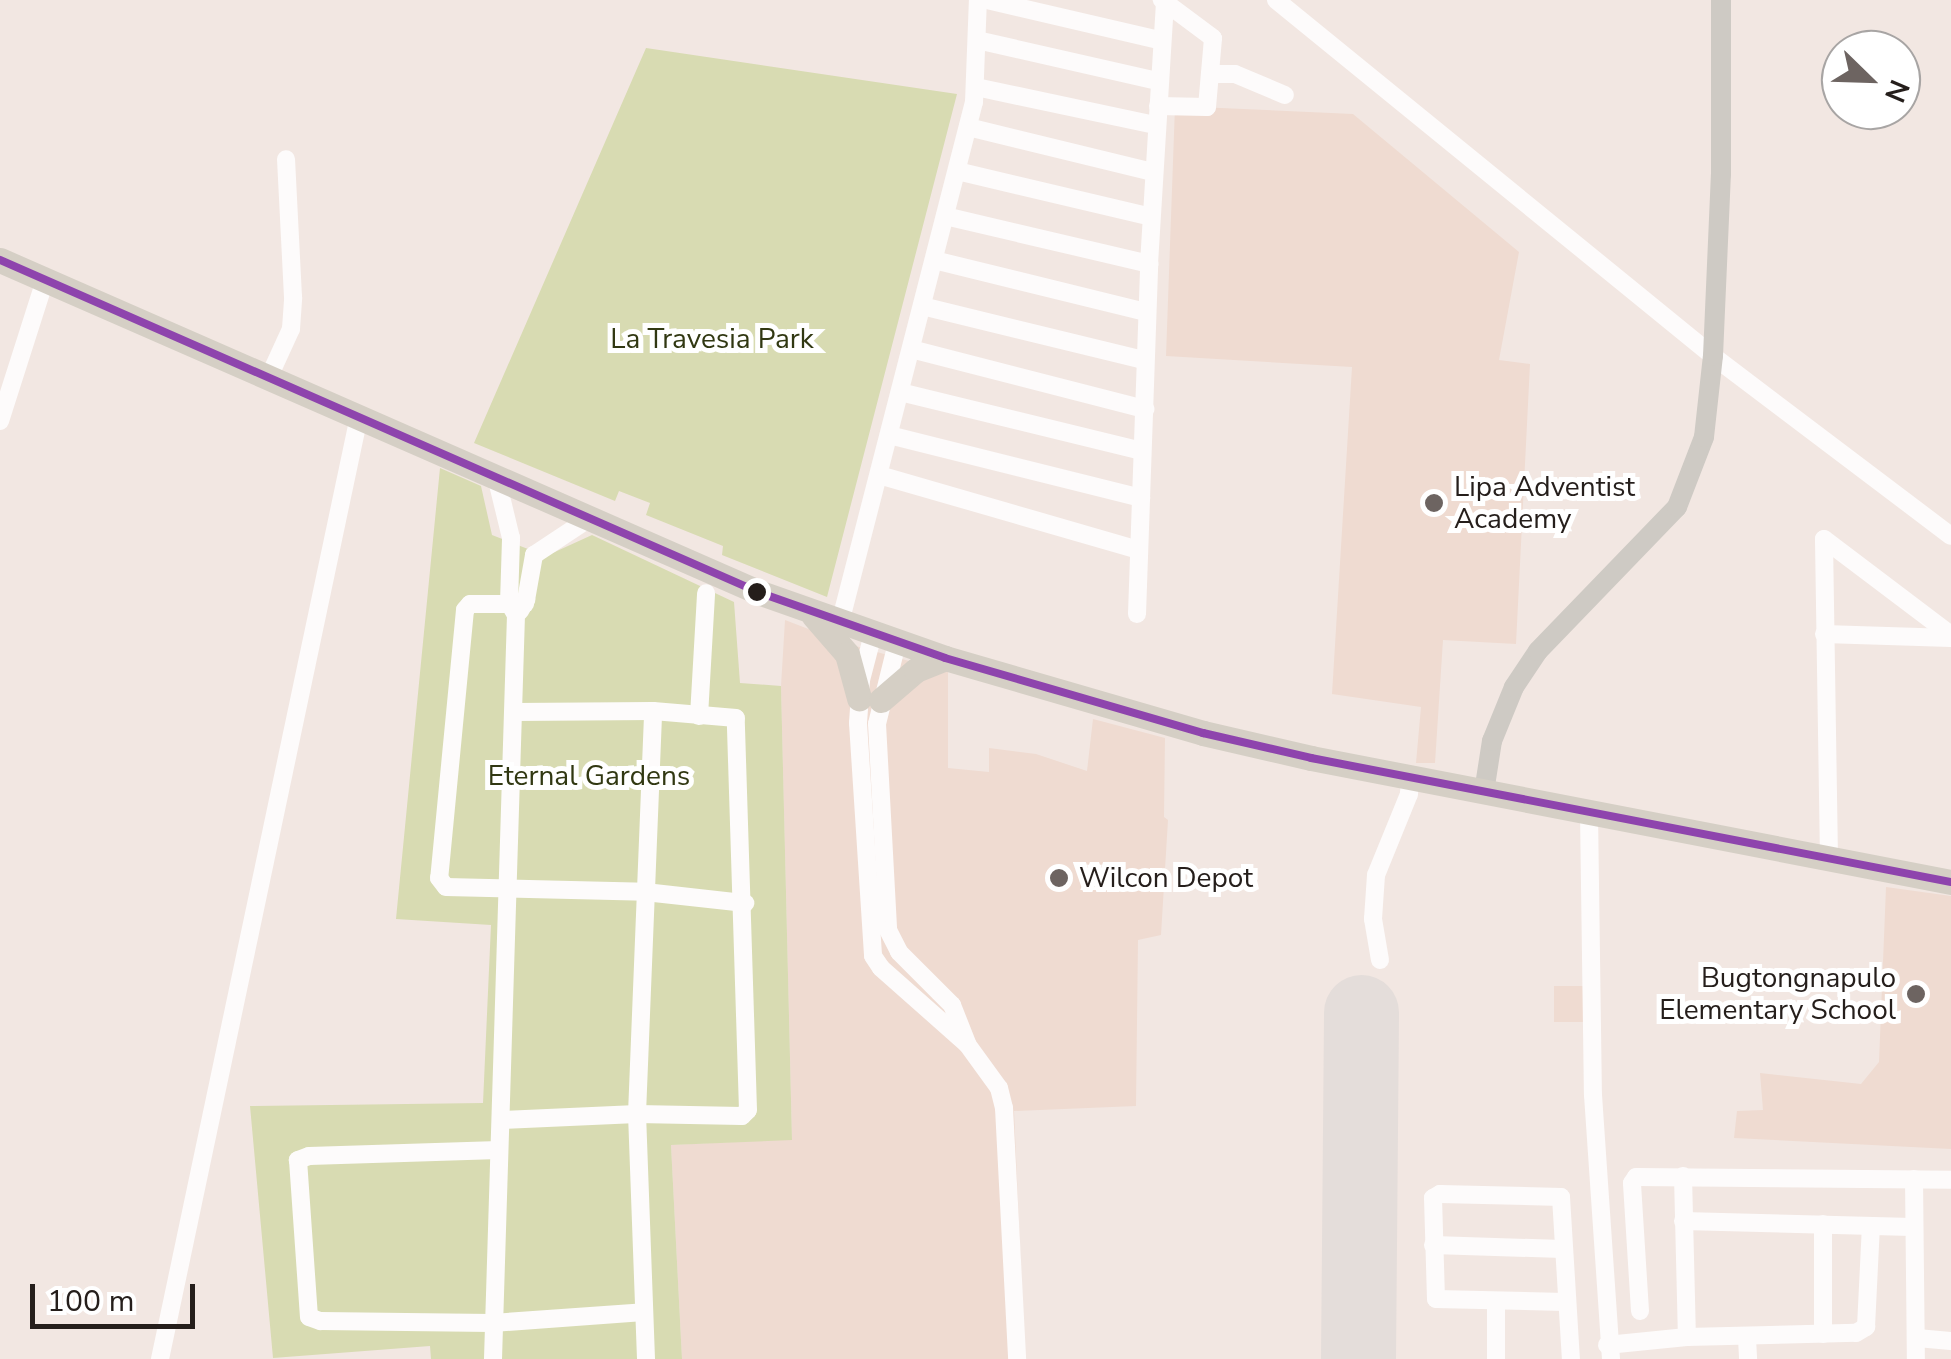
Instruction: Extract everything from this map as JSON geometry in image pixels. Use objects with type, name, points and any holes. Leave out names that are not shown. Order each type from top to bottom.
[{"type":"highway","points":[[0,260],[811,612],[945,658],[1204,733],[1589,813],[1951,882]]},
{"type":"highway","points":[[811,612],[847,654],[870,699],[916,670],[945,658]]},
{"type":"main road","points":[[1484,792],[1492,741],[1514,686],[1538,651],[1678,506],[1704,437],[1713,356],[1721,174],[1721,0]]},
{"type":"street","points":[[840,623],[968,127],[976,87],[978,0]]},
{"type":"street","points":[[987,0],[1159,40]]},
{"type":"street","points":[[1276,0],[1713,356],[1951,536]]},
{"type":"street","points":[[976,87],[1157,116],[1207,108],[1211,34],[1163,1],[1159,40],[1157,116],[1148,264],[1136,614]]},
{"type":"street","points":[[978,40],[1157,81]]},
{"type":"street","points":[[1210,74],[1235,74],[1285,95]]},
{"type":"street","points":[[968,127],[1153,172]]},
{"type":"street","points":[[269,377],[291,329],[286,159]]},
{"type":"street","points":[[957,171],[1151,217]]},
{"type":"street","points":[[945,216],[1148,264]]},
{"type":"street","points":[[934,260],[1146,312]]},
{"type":"street","points":[[0,422],[45,280]]},
{"type":"street","points":[[922,306],[1144,360]]},
{"type":"street","points":[[911,349],[1144,409]]},
{"type":"street","points":[[900,392],[1142,452]]},
{"type":"street","points":[[160,1359],[359,416]]},
{"type":"street","points":[[889,435],[1140,498]]},
{"type":"street","points":[[879,475],[1136,549]]},
{"type":"street","points":[[493,1359],[517,607],[511,538],[496,476]]},
{"type":"street","points":[[517,607],[530,560],[590,518]]},
{"type":"street","points":[[511,538],[545,547]]},
{"type":"street","points":[[1829,859],[1821,546],[1825,538],[1951,637]]},
{"type":"street","points":[[699,716],[706,593]]},
{"type":"street","points":[[517,607],[470,604],[465,610],[439,878],[446,886],[506,891],[645,892],[745,904]]},
{"type":"street","points":[[1824,634],[1951,637]]},
{"type":"street","points":[[885,638],[870,699],[874,956],[967,1044],[990,1071],[1004,1108],[1017,1359]]},
{"type":"street","points":[[870,699],[877,724],[891,942],[952,1005],[967,1044]]},
{"type":"street","points":[[500,1120],[746,1114],[745,904],[740,728],[736,718],[652,711],[515,712]]},
{"type":"street","points":[[646,1359],[637,1114],[652,711]]},
{"type":"street","points":[[1380,960],[1372,919],[1376,874],[1409,794],[1410,777]]},
{"type":"street","points":[[1589,813],[1592,1095],[1609,1352],[1687,1337],[1856,1333],[1866,1327],[1871,1226]]},
{"type":"street","points":[[910,994],[926,978]]},
{"type":"street","points":[[499,1150],[309,1156],[298,1160],[310,1317],[320,1321],[492,1323],[644,1312]]},
{"type":"street","points":[[1683,1176],[1687,1337]]},
{"type":"street","points":[[1640,1311],[1632,1183],[1636,1177],[1951,1180]]},
{"type":"street","points":[[1914,1179],[1916,1359]]},
{"type":"street","points":[[1565,1302],[1496,1304],[1436,1299],[1433,1198],[1440,1194],[1552,1193],[1564,1204],[1565,1302],[1571,1359]]},
{"type":"street","points":[[1684,1221],[1912,1226]]},
{"type":"street","points":[[1823,1224],[1823,1334]]},
{"type":"street","points":[[1433,1245],[1563,1250]]},
{"type":"street","points":[[1496,1304],[1496,1359]]},
{"type":"street","points":[[1747,1338],[1748,1359]]},
{"type":"street","points":[[1917,1338],[1951,1341]]},
{"type":"shaded area","name":"Lipa Adventist Academy","points":[[1175,106],[1353,114],[1519,252],[1499,360],[1530,364],[1516,644],[1443,640],[1435,763],[1416,763],[1421,707],[1332,694],[1352,367],[1166,356]]},
{"type":"shaded area","points":[[785,620],[845,643],[948,672],[948,768],[989,772],[989,748],[1036,754],[1087,771],[1093,719],[1165,738],[1164,817],[1168,820],[1161,935],[1138,940],[1136,1106],[1014,1111],[1025,1359],[682,1359],[671,1145],[792,1139],[781,686]]},
{"type":"shaded area","points":[[1886,887],[1951,896],[1951,1149],[1734,1138],[1737,1111],[1763,1110],[1760,1073],[1861,1084],[1879,1062]]},
{"type":"shaded area","points":[[1554,986],[1586,986],[1586,1022],[1554,1022]]},
{"type":"green space","name":"La Travesia Park","points":[[646,48],[957,94],[827,597],[722,555],[723,546],[646,515],[650,503],[619,491],[615,501],[474,443]]},
{"type":"green space","name":"Eternal Gardens","points":[[440,468],[481,486],[492,535],[546,556],[592,535],[734,602],[740,683],[781,686],[792,1140],[671,1145],[682,1359],[431,1359],[430,1346],[273,1358],[250,1106],[483,1103],[491,925],[396,919]]},
{"type":"runway","points":[[1358,1359],[1361,1012]]},
{"type":"transit line","points":[[0,260],[758,592],[945,658],[1203,733],[1311,758],[1951,882]]},
{"type":"place","name":"Lipa Adventist Academy","points":[[1434,503]]},
{"type":"place","name":"Wilcon Depot","points":[[1059,878]]},
{"type":"place","name":"Bugtongnapulo Elementary School","points":[[1916,994]]}]
